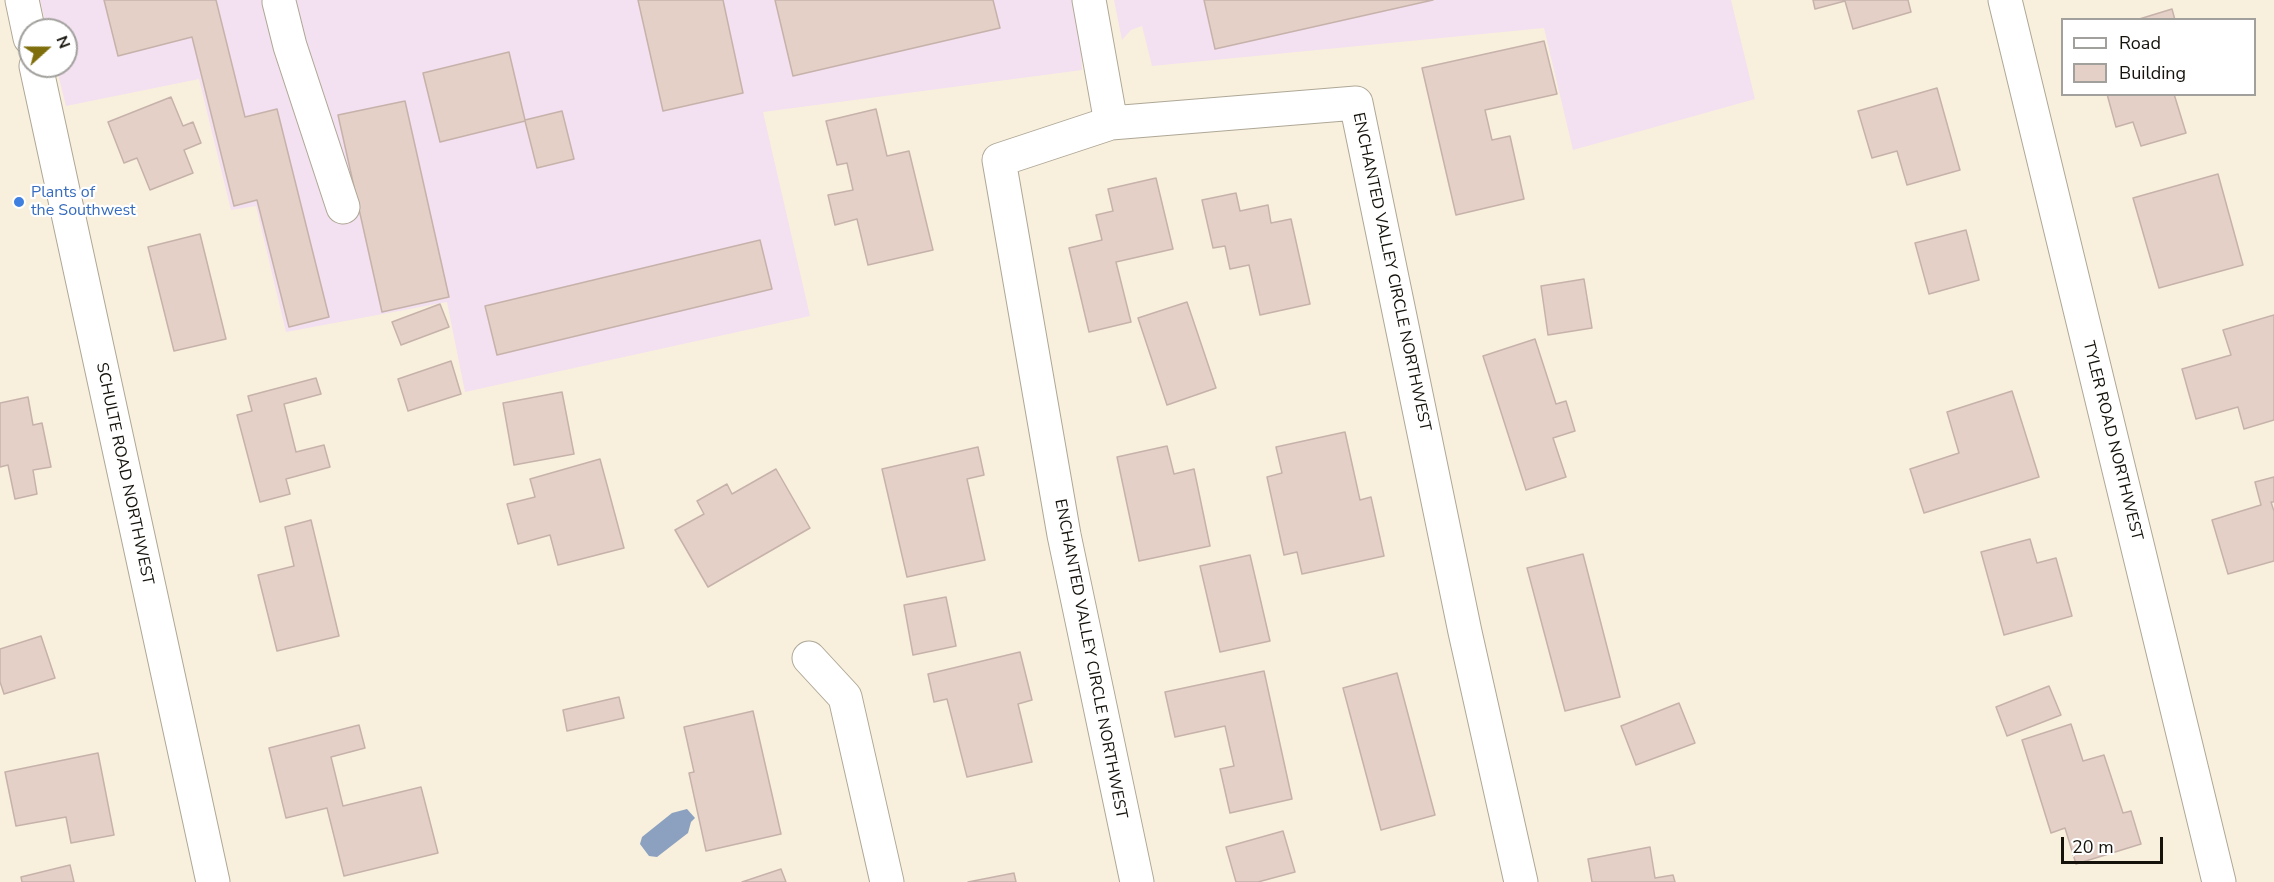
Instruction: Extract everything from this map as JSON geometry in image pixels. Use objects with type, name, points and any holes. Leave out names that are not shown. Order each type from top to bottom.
[{"type":"street","points":[[22,0],[26,18]]},
{"type":"street","points":[[281,0],[290,46],[342,207]]},
{"type":"street","points":[[1089,0],[1112,123]]},
{"type":"street","name":"TYLER ROAD NORTHWEST","points":[[2005,0],[2219,882]]},
{"type":"street","name":"SCHULTE ROAD NORTHWEST","points":[[39,78],[213,882]]},
{"type":"street","name":"ENCHANTED VALLEY CIRCLE NORTHWEST","points":[[1137,882],[1064,535],[999,160],[1112,123],[1356,103],[1465,632],[1521,882]]},
{"type":"street","points":[[809,658],[845,697],[887,882]]},
{"type":"shaded area","points":[[40,0],[1074,0],[1080,28],[1082,70],[763,112],[810,316],[465,392],[447,302],[286,332],[256,206],[231,210],[199,79],[66,106],[59,78],[78,78],[78,18],[44,18]]},
{"type":"shaded area","points":[[1114,0],[1731,0],[1755,99],[1573,150],[1544,28],[1152,66],[1142,26],[1131,30],[1122,40]]},
{"type":"water","points":[[687,809],[695,818],[691,822],[688,833],[657,857],[649,856],[640,844],[642,837],[672,813]]},
{"type":"building","points":[[104,0],[216,0],[245,117],[277,109],[329,317],[289,327],[257,200],[234,206],[192,37],[118,56]]},
{"type":"building","points":[[638,0],[723,0],[743,93],[663,111]]},
{"type":"building","points":[[775,0],[993,0],[1000,28],[793,76]]},
{"type":"building","points":[[1204,0],[1433,0],[1215,49]]},
{"type":"building","points":[[1813,0],[1908,0],[1911,12],[1853,29],[1845,1],[1815,9]]},
{"type":"building","points":[[2172,9],[2174,18],[2143,18]]},
{"type":"building","points":[[1544,41],[1557,94],[1485,110],[1492,140],[1510,136],[1524,199],[1456,215],[1422,68]]},
{"type":"building","points":[[509,52],[525,120],[562,111],[574,159],[537,168],[525,121],[440,142],[423,73]]},
{"type":"building","points":[[1937,88],[1960,170],[1907,185],[1897,151],[1872,158],[1858,111]]},
{"type":"building","points":[[2108,96],[2175,96],[2186,133],[2141,146],[2133,122],[2116,127]]},
{"type":"building","points":[[171,97],[183,126],[193,122],[201,143],[184,150],[193,173],[150,190],[137,158],[124,163],[108,122]]},
{"type":"building","points":[[405,101],[449,297],[382,312],[338,115]]},
{"type":"building","points":[[876,109],[887,156],[909,151],[933,250],[868,265],[857,219],[835,225],[828,195],[853,190],[847,163],[837,165],[826,121]]},
{"type":"building","points":[[2218,174],[2243,265],[2159,288],[2133,198]]},
{"type":"building","points":[[1156,178],[1173,249],[1116,262],[1131,322],[1089,332],[1069,248],[1102,240],[1096,215],[1113,211],[1108,189]]},
{"type":"building","points":[[1236,193],[1240,211],[1268,205],[1271,223],[1291,219],[1310,304],[1260,315],[1249,265],[1230,269],[1225,246],[1213,248],[1202,200]]},
{"type":"building","points":[[1966,230],[1979,280],[1929,294],[1915,243]]},
{"type":"building","points":[[200,234],[226,339],[174,351],[148,247]]},
{"type":"building","points":[[760,240],[772,289],[497,355],[485,306]]},
{"type":"building","points":[[1584,279],[1592,328],[1548,335],[1541,286]]},
{"type":"building","points":[[1187,302],[1216,388],[1167,405],[1138,318]]},
{"type":"building","points":[[440,304],[449,327],[401,345],[392,322]]},
{"type":"building","points":[[2274,315],[2274,420],[2244,429],[2238,407],[2196,419],[2182,369],[2231,355],[2223,330]]},
{"type":"building","points":[[1535,339],[1556,404],[1566,401],[1575,431],[1553,438],[1566,477],[1526,490],[1483,356]]},
{"type":"building","points":[[451,361],[461,394],[408,411],[398,379]]},
{"type":"building","points":[[316,378],[321,394],[284,404],[296,452],[324,445],[330,467],[286,479],[290,494],[260,502],[237,415],[252,411],[248,396]]},
{"type":"building","points":[[2012,391],[2039,477],[1924,513],[1910,469],[1959,453],[1947,412]]},
{"type":"building","points":[[562,392],[574,454],[514,465],[503,403]]},
{"type":"building","points":[[28,397],[33,425],[42,423],[51,467],[33,470],[37,494],[15,499],[8,465],[0,467],[0,403]]},
{"type":"building","points":[[1345,432],[1360,500],[1371,497],[1384,556],[1302,574],[1297,552],[1284,555],[1267,477],[1282,473],[1276,447]]},
{"type":"building","points":[[1167,446],[1174,474],[1194,469],[1210,546],[1139,561],[1117,457]]},
{"type":"building","points":[[978,447],[984,475],[967,479],[985,560],[907,577],[882,469]]},
{"type":"building","points":[[600,459],[624,548],[558,565],[550,535],[518,544],[507,504],[535,497],[530,479]]},
{"type":"building","points":[[776,469],[810,528],[708,587],[675,530],[704,514],[697,501],[727,484],[732,494]]},
{"type":"building","points":[[2274,477],[2274,502],[2271,502],[2274,511],[2274,561],[2228,574],[2212,520],[2261,505],[2255,482]]},
{"type":"building","points":[[311,520],[339,636],[277,651],[258,575],[294,566],[285,527]]},
{"type":"building","points":[[2030,539],[2037,563],[2056,558],[2072,616],[2004,635],[1981,552]]},
{"type":"building","points":[[1583,554],[1620,697],[1565,711],[1527,568]]},
{"type":"building","points":[[1250,555],[1270,641],[1220,652],[1200,566]]},
{"type":"building","points":[[946,597],[956,646],[913,655],[904,605]]},
{"type":"building","points":[[41,636],[55,678],[4,694],[0,682],[0,649]]},
{"type":"building","points":[[1020,652],[1032,700],[1018,704],[1032,762],[967,777],[947,699],[934,702],[928,674]]},
{"type":"building","points":[[1264,671],[1292,799],[1230,813],[1220,769],[1234,766],[1225,726],[1175,737],[1165,692]]},
{"type":"building","points":[[1397,673],[1435,815],[1381,830],[1343,688]]},
{"type":"building","points":[[2049,686],[2061,715],[2007,736],[1996,707]]},
{"type":"building","points":[[619,697],[624,718],[567,731],[563,710]]},
{"type":"building","points":[[1679,703],[1695,743],[1636,765],[1621,726]]},
{"type":"building","points":[[753,711],[781,834],[706,851],[689,773],[694,772],[684,727]]},
{"type":"building","points":[[2071,724],[2083,761],[2104,755],[2123,813],[2131,811],[2141,844],[2076,864],[2065,828],[2051,833],[2022,740]]},
{"type":"building","points":[[359,725],[365,748],[331,757],[343,806],[421,787],[438,853],[344,876],[327,808],[286,818],[269,748]]},
{"type":"building","points":[[98,753],[114,835],[71,843],[66,817],[16,826],[5,772]]},
{"type":"building","points":[[1283,831],[1295,872],[1258,882],[1236,882],[1226,847]]},
{"type":"building","points":[[1650,847],[1655,878],[1673,875],[1675,882],[1592,882],[1588,859]]},
{"type":"building","points":[[70,865],[74,882],[22,882],[21,877]]},
{"type":"building","points":[[781,869],[786,882],[742,882]]},
{"type":"building","points":[[1014,873],[1016,882],[968,882]]},
{"type":"place","name":"Plants of the Southwest","points":[[19,202]]}]
